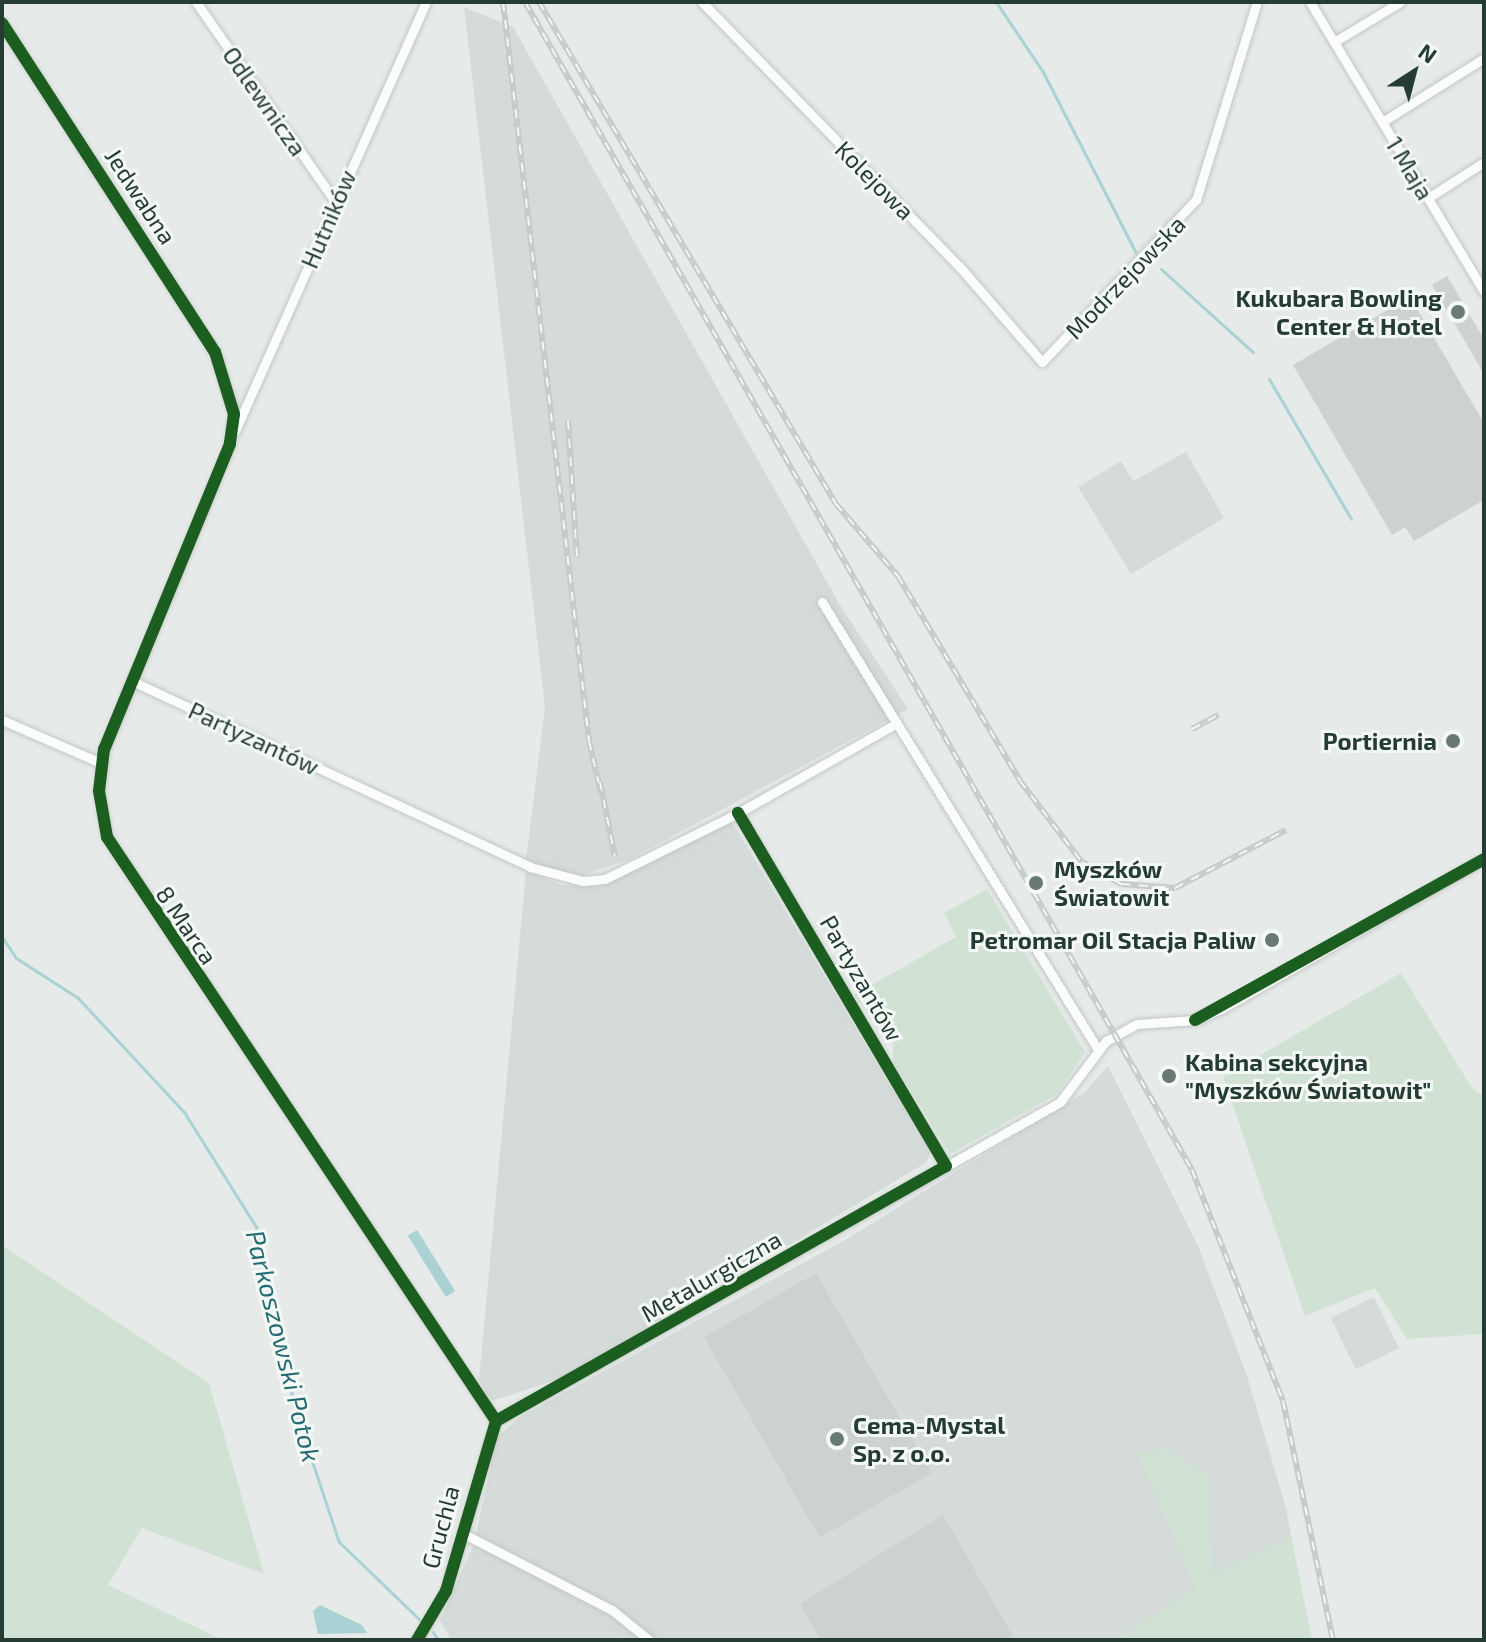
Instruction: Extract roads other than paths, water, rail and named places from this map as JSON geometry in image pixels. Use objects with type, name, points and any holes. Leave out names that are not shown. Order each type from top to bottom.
[{"type":"street","name":"Odlewnicza","points":[[196,2],[334,200]]},
{"type":"street","name":"Hutników","points":[[232,438],[334,200],[426,2]]},
{"type":"street","name":"Kolejowa","points":[[702,2],[959,266],[1042,362]]},
{"type":"street","name":"Modrzejowska","points":[[1042,362],[1196,200],[1258,2]]},
{"type":"street","name":"1 Maja","points":[[1310,2],[1428,198],[1479,274],[1484,292]]},
{"type":"street","points":[[1334,42],[1400,2]]},
{"type":"street","name":"Jedwabna","points":[[2,23],[215,352],[232,399]]},
{"type":"street","points":[[1382,122],[1484,58]]},
{"type":"street","points":[[1428,198],[1484,162]]},
{"type":"street","name":"8 Marca","points":[[232,399],[232,438],[101,763],[101,814],[116,858],[496,1421]]},
{"type":"street","points":[[822,602],[1097,1048]]},
{"type":"street","name":"Partyzantów","points":[[132,681],[557,879],[605,879],[738,813],[946,1166]]},
{"type":"street","points":[[2,720],[101,763]]},
{"type":"street","points":[[738,813],[895,724]]},
{"type":"street","points":[[946,1166],[1060,1102],[1076,1088],[1097,1048],[1137,1024],[1195,1020],[1223,1008],[1484,859]]},
{"type":"street","name":"Metalurgiczna","points":[[496,1421],[946,1166]]},
{"type":"street","name":"Gruchla","points":[[417,1640],[440,1605],[496,1421]]},
{"type":"street","points":[[462,1533],[612,1610],[649,1640]]},
{"type":"water","points":[[417,1230],[455,1291],[446,1297],[408,1236]]},
{"type":"water","points":[[320,1605],[362,1625],[367,1633],[318,1634],[313,1611]]},
{"type":"waterway","points":[[996,2],[1043,72],[1136,253]]},
{"type":"waterway","points":[[1161,269],[1253,352]]},
{"type":"waterway","points":[[1269,379],[1351,519]]},
{"type":"waterway","name":"Parkoszowski Potok","points":[[2,937],[16,958],[78,998],[184,1112],[256,1227],[296,1413],[339,1542],[422,1622]]},
{"type":"waterway","name":"Parkoszowski Potok","points":[[433,1632],[438,1640]]},
{"type":"railway","points":[[503,2],[589,741],[601,793]]},
{"type":"railway","points":[[525,2],[1192,1170],[1283,1401],[1333,1640]]},
{"type":"railway","points":[[539,2],[836,504],[898,576],[1020,781],[1082,862],[1121,884],[1175,888],[1286,830]]},
{"type":"railway","points":[[568,421],[577,557]]},
{"type":"railway","points":[[1192,729],[1218,715]]},
{"type":"railway","points":[[600,782],[615,857]]},
{"type":"place","name":"Kukubara Bowling Center & Hotel","points":[[1458,312]]},
{"type":"place","name":"Portiernia","points":[[1453,741]]},
{"type":"place","name":"Myszków Światowit","points":[[1036,883]]},
{"type":"place","name":"Petromar Oil Stacja Paliw","points":[[1272,940]]},
{"type":"place","name":"Kabina sekcyjna \"Myszków Światowit\"","points":[[1169,1076]]},
{"type":"place","name":"Cema-Mystal Sp. z o.o.","points":[[837,1439]]}]
